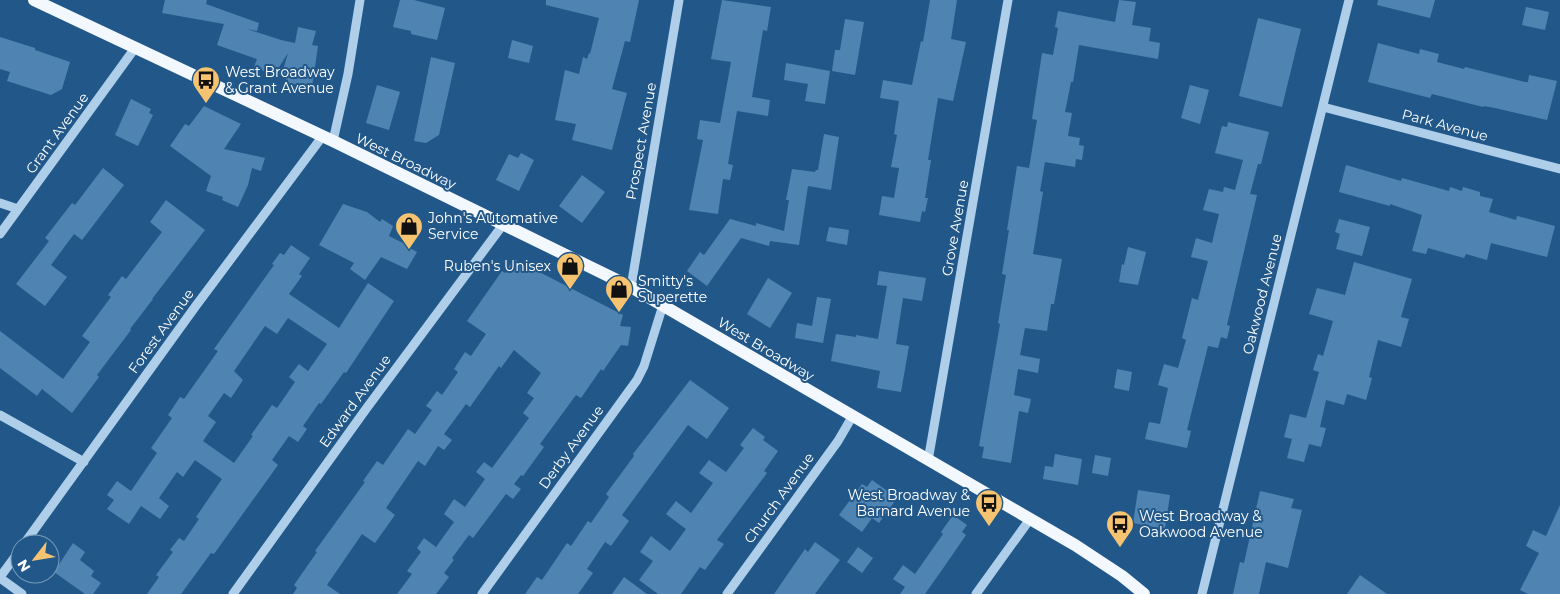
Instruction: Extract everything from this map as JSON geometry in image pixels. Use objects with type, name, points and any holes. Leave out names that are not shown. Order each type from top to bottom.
[{"type":"main road","name":"West Broadway","points":[[40,1],[630,287],[1075,545],[1122,576],[1144,594]]},
{"type":"street","points":[[327,139],[348,74],[360,0]]},
{"type":"street","name":"Prospect Avenue","points":[[630,287],[679,0]]},
{"type":"street","name":"Grove Avenue","points":[[928,461],[1008,0]]},
{"type":"street","name":"Oakwood Avenue","points":[[1202,594],[1349,0]]},
{"type":"street","name":"Grant Avenue","points":[[0,234],[136,48]]},
{"type":"street","name":"Park Avenue","points":[[1323,108],[1560,169]]},
{"type":"street","name":"Forest Avenue","points":[[31,534],[195,307],[327,139]]},
{"type":"street","points":[[0,203],[18,208]]},
{"type":"street","name":"Edward Avenue","points":[[233,594],[366,409],[502,226]]},
{"type":"street","name":"Derby Avenue","points":[[482,594],[637,380],[644,366],[663,305]]},
{"type":"street","points":[[0,415],[84,462]]},
{"type":"street","name":"Church Avenue","points":[[727,594],[838,441],[852,417]]},
{"type":"street","points":[[976,594],[1030,519]]},
{"type":"street","points":[[10,564],[0,578],[22,594]]},
{"type":"building","points":[[165,0],[207,0],[206,4],[259,23],[257,31],[247,29],[295,43],[298,27],[316,31],[312,45],[318,46],[312,87],[287,83],[288,80],[281,77],[288,53],[274,75],[254,67],[257,59],[217,45],[224,24],[162,13]]},
{"type":"building","points":[[400,0],[414,0],[445,8],[437,40],[411,34],[411,31],[393,27]]},
{"type":"building","points":[[546,0],[639,0],[630,42],[625,41],[612,89],[627,93],[612,150],[572,140],[576,124],[555,120],[565,70],[579,74],[583,57],[587,59],[590,54],[599,18],[546,5]]},
{"type":"building","points":[[722,0],[771,7],[767,31],[763,30],[752,97],[770,100],[768,116],[737,111],[728,164],[733,165],[730,180],[723,179],[718,214],[689,210],[703,140],[697,139],[700,120],[720,123],[731,62],[711,59]]},
{"type":"building","points":[[930,0],[957,0],[951,39],[966,42],[953,101],[938,98],[928,160],[931,160],[925,198],[928,198],[925,212],[922,211],[920,222],[879,215],[882,196],[894,198],[899,168],[891,167],[897,135],[894,134],[899,101],[880,98],[883,80],[912,85],[921,41],[923,42]]},
{"type":"building","points":[[1119,0],[1136,2],[1132,25],[1151,28],[1149,41],[1160,43],[1158,59],[1079,45],[1073,82],[1071,82],[1065,112],[1072,113],[1068,136],[1080,138],[1079,145],[1084,146],[1082,160],[1076,159],[1075,167],[1045,162],[1040,191],[1043,192],[1033,254],[1062,259],[1054,304],[1051,304],[1047,331],[1025,328],[1020,355],[1040,359],[1038,373],[1018,369],[1014,395],[1031,399],[1028,413],[1019,411],[1011,463],[982,458],[984,447],[979,446],[1000,324],[998,323],[1006,275],[1002,274],[1009,230],[1007,230],[1017,166],[1029,168],[1037,120],[1032,119],[1042,53],[1053,55],[1058,28],[1055,27],[1058,11],[1115,22]]},
{"type":"building","points":[[1378,0],[1435,0],[1430,18],[1377,5]]},
{"type":"building","points":[[1526,7],[1549,12],[1545,30],[1522,25]]},
{"type":"building","points":[[1258,18],[1301,29],[1282,107],[1239,96]]},
{"type":"building","points":[[845,19],[864,22],[855,75],[832,71],[835,50],[840,50]]},
{"type":"building","points":[[0,37],[70,62],[62,89],[51,95],[7,81],[10,72],[0,69]]},
{"type":"building","points":[[512,40],[533,46],[529,63],[508,58]]},
{"type":"building","points":[[1378,43],[1419,54],[1420,49],[1439,54],[1437,62],[1525,82],[1528,82],[1529,75],[1557,81],[1547,120],[1432,94],[1430,98],[1368,82]]},
{"type":"building","points":[[431,57],[455,63],[439,135],[426,143],[414,141]]},
{"type":"building","points":[[786,63],[830,71],[825,104],[805,101],[808,84],[784,80]]},
{"type":"building","points":[[377,85],[400,92],[389,130],[366,123]]},
{"type":"building","points":[[1190,85],[1209,90],[1200,124],[1181,118]]},
{"type":"building","points":[[131,99],[151,109],[149,113],[153,115],[138,146],[115,135]]},
{"type":"building","points":[[204,106],[241,124],[224,149],[265,158],[261,171],[252,168],[248,185],[238,207],[222,200],[223,197],[206,191],[211,176],[170,146],[185,124],[189,126]]},
{"type":"building","points":[[1228,122],[1269,132],[1261,164],[1258,164],[1250,194],[1257,195],[1227,325],[1230,326],[1227,339],[1221,337],[1218,348],[1208,346],[1187,430],[1191,431],[1187,448],[1145,439],[1149,422],[1160,424],[1168,388],[1158,385],[1164,364],[1178,368],[1186,340],[1182,338],[1192,298],[1198,300],[1208,261],[1191,257],[1196,238],[1212,243],[1219,214],[1203,210],[1209,189],[1223,192],[1224,187],[1235,190],[1243,160],[1215,153],[1222,126],[1227,127]]},
{"type":"building","points":[[824,134],[839,137],[831,190],[808,186],[799,245],[770,241],[769,246],[741,238],[707,286],[687,271],[700,252],[704,255],[730,219],[756,226],[756,223],[784,231],[789,200],[786,200],[792,169],[815,172],[818,170]]},
{"type":"building","points":[[521,153],[534,160],[519,191],[496,180],[509,154],[518,158]]},
{"type":"building","points":[[1346,165],[1401,181],[1402,178],[1449,191],[1450,187],[1462,191],[1463,187],[1480,192],[1480,196],[1493,199],[1489,212],[1516,220],[1517,216],[1555,226],[1547,257],[1491,243],[1487,260],[1466,254],[1464,258],[1428,248],[1426,254],[1412,251],[1422,215],[1390,204],[1390,206],[1339,192]]},
{"type":"building","points":[[103,168],[124,185],[82,240],[74,234],[51,265],[67,277],[45,306],[16,284],[49,241],[45,238],[72,203],[75,205]]},
{"type":"building","points":[[582,175],[605,192],[582,223],[559,206]]},
{"type":"building","points":[[166,200],[205,230],[130,329],[97,375],[99,377],[72,413],[42,389],[37,396],[0,368],[0,331],[63,379],[90,342],[82,336],[111,297],[108,295],[122,276],[126,279],[162,232],[150,222]]},
{"type":"building","points":[[343,204],[367,212],[380,222],[382,219],[393,226],[389,236],[417,252],[407,269],[381,257],[365,280],[350,269],[354,263],[319,245]]},
{"type":"building","points":[[1339,219],[1370,227],[1362,256],[1336,249],[1340,234],[1335,232]]},
{"type":"building","points":[[829,227],[849,230],[847,245],[826,241]]},
{"type":"building","points":[[291,245],[310,258],[299,274],[302,276],[289,294],[339,328],[368,283],[394,301],[346,373],[344,372],[303,426],[307,429],[298,442],[289,436],[272,460],[278,465],[214,554],[211,553],[181,594],[147,594],[159,577],[156,575],[173,552],[170,550],[179,538],[184,541],[199,519],[196,517],[222,479],[195,460],[183,477],[177,472],[159,498],[169,506],[160,519],[141,506],[129,524],[107,509],[114,500],[107,495],[117,481],[131,491],[157,453],[151,448],[172,418],[168,415],[180,397],[184,399],[218,351],[214,349],[274,265],[272,264],[280,253],[284,255]],"holes":[[[288,318],[327,344],[308,371],[299,364],[289,377],[295,382],[277,408],[272,405],[234,463],[203,441],[216,422],[208,416],[224,393],[231,398],[243,380],[234,371],[265,326],[277,334]]]},
{"type":"building","points":[[1128,247],[1146,252],[1138,285],[1119,282],[1122,264],[1124,265]]},
{"type":"building","points":[[514,259],[623,315],[620,326],[631,327],[628,346],[621,345],[603,371],[601,369],[581,398],[576,395],[540,444],[544,447],[523,476],[521,475],[514,484],[521,489],[513,499],[506,494],[473,538],[469,535],[452,558],[454,560],[444,573],[449,577],[436,594],[397,594],[412,574],[407,571],[421,552],[417,548],[424,538],[436,547],[454,522],[444,514],[454,499],[465,507],[485,479],[476,472],[484,462],[492,468],[529,418],[523,413],[534,398],[527,393],[541,373],[514,350],[501,368],[499,366],[470,407],[466,404],[444,434],[452,440],[444,450],[438,446],[425,466],[418,461],[386,508],[395,515],[375,543],[362,534],[327,585],[340,594],[293,594],[297,588],[294,585],[317,552],[315,551],[365,482],[363,481],[377,461],[383,465],[408,429],[415,434],[432,410],[426,406],[437,391],[442,395],[458,372],[454,369],[465,352],[471,356],[486,334],[467,321],[502,271],[505,273]]},
{"type":"building","points":[[1354,262],[1412,279],[1401,317],[1409,319],[1401,347],[1378,340],[1369,377],[1372,378],[1366,400],[1347,394],[1344,405],[1326,400],[1320,427],[1326,428],[1321,447],[1309,444],[1304,462],[1287,458],[1292,439],[1284,437],[1290,414],[1306,418],[1319,372],[1313,370],[1318,354],[1323,356],[1333,321],[1309,314],[1317,288],[1345,295]]},
{"type":"building","points":[[879,271],[926,278],[922,301],[903,298],[896,344],[909,346],[901,392],[877,388],[880,371],[831,361],[836,334],[878,339],[887,286],[877,285]]},
{"type":"building","points":[[768,278],[792,293],[770,328],[747,314]]},
{"type":"building","points":[[817,297],[831,299],[823,343],[795,338],[797,323],[812,326]]},
{"type":"building","points":[[1117,369],[1132,372],[1129,391],[1114,388]]},
{"type":"building","points":[[690,380],[729,408],[707,439],[688,425],[622,515],[629,521],[611,546],[605,542],[587,569],[593,573],[578,594],[525,594],[537,577],[542,580],[567,543],[571,546],[588,521],[591,523],[609,497],[606,494],[634,456],[633,454]]},
{"type":"building","points":[[753,428],[765,437],[763,440],[778,451],[764,471],[767,473],[717,540],[724,544],[705,570],[700,567],[681,594],[658,594],[639,580],[653,561],[640,552],[651,536],[670,551],[686,529],[666,514],[676,501],[691,513],[713,483],[699,473],[709,460],[726,472],[744,448],[740,445]]},
{"type":"building","points":[[1055,454],[1082,459],[1078,485],[1043,479],[1045,466],[1053,467]]},
{"type":"building","points":[[1095,455],[1111,458],[1108,476],[1092,473]]},
{"type":"building","points":[[872,480],[897,498],[879,523],[872,518],[862,532],[839,515],[862,484],[867,487]]},
{"type":"building","points":[[1138,490],[1170,495],[1165,529],[1133,523]]},
{"type":"building","points":[[1260,491],[1294,499],[1291,508],[1302,510],[1288,568],[1266,562],[1259,594],[1233,594],[1240,562],[1244,563]]},
{"type":"building","points":[[1560,505],[1560,594],[1528,594],[1520,590],[1539,553],[1526,546],[1533,530],[1546,536]]},
{"type":"building","points":[[953,515],[967,525],[962,532],[966,535],[925,594],[900,594],[905,587],[893,579],[903,565],[915,574],[943,534],[941,532]]},
{"type":"building","points":[[815,542],[840,560],[815,594],[774,594],[805,549],[808,552]]},
{"type":"building","points":[[73,543],[85,552],[80,560],[94,571],[91,576],[101,583],[93,594],[85,594],[60,576],[60,563]]},
{"type":"building","points":[[858,547],[873,558],[862,573],[847,562]]},
{"type":"building","points":[[1360,575],[1387,594],[1347,594]]},
{"type":"building","points":[[624,577],[647,594],[612,594]]},
{"type":"place","name":"West Broadway & Grant Avenue","points":[[206,104]]},
{"type":"place","name":"John's Automative Service","points":[[409,250]]},
{"type":"place","name":"Ruben's Unisex","points":[[570,290]]},
{"type":"place","name":"Smitty's Superette","points":[[619,313]]},
{"type":"place","name":"West Broadway & Barnard Avenue","points":[[989,527]]},
{"type":"place","name":"West Broadway & Oakwood Avenue","points":[[1120,548]]}]
